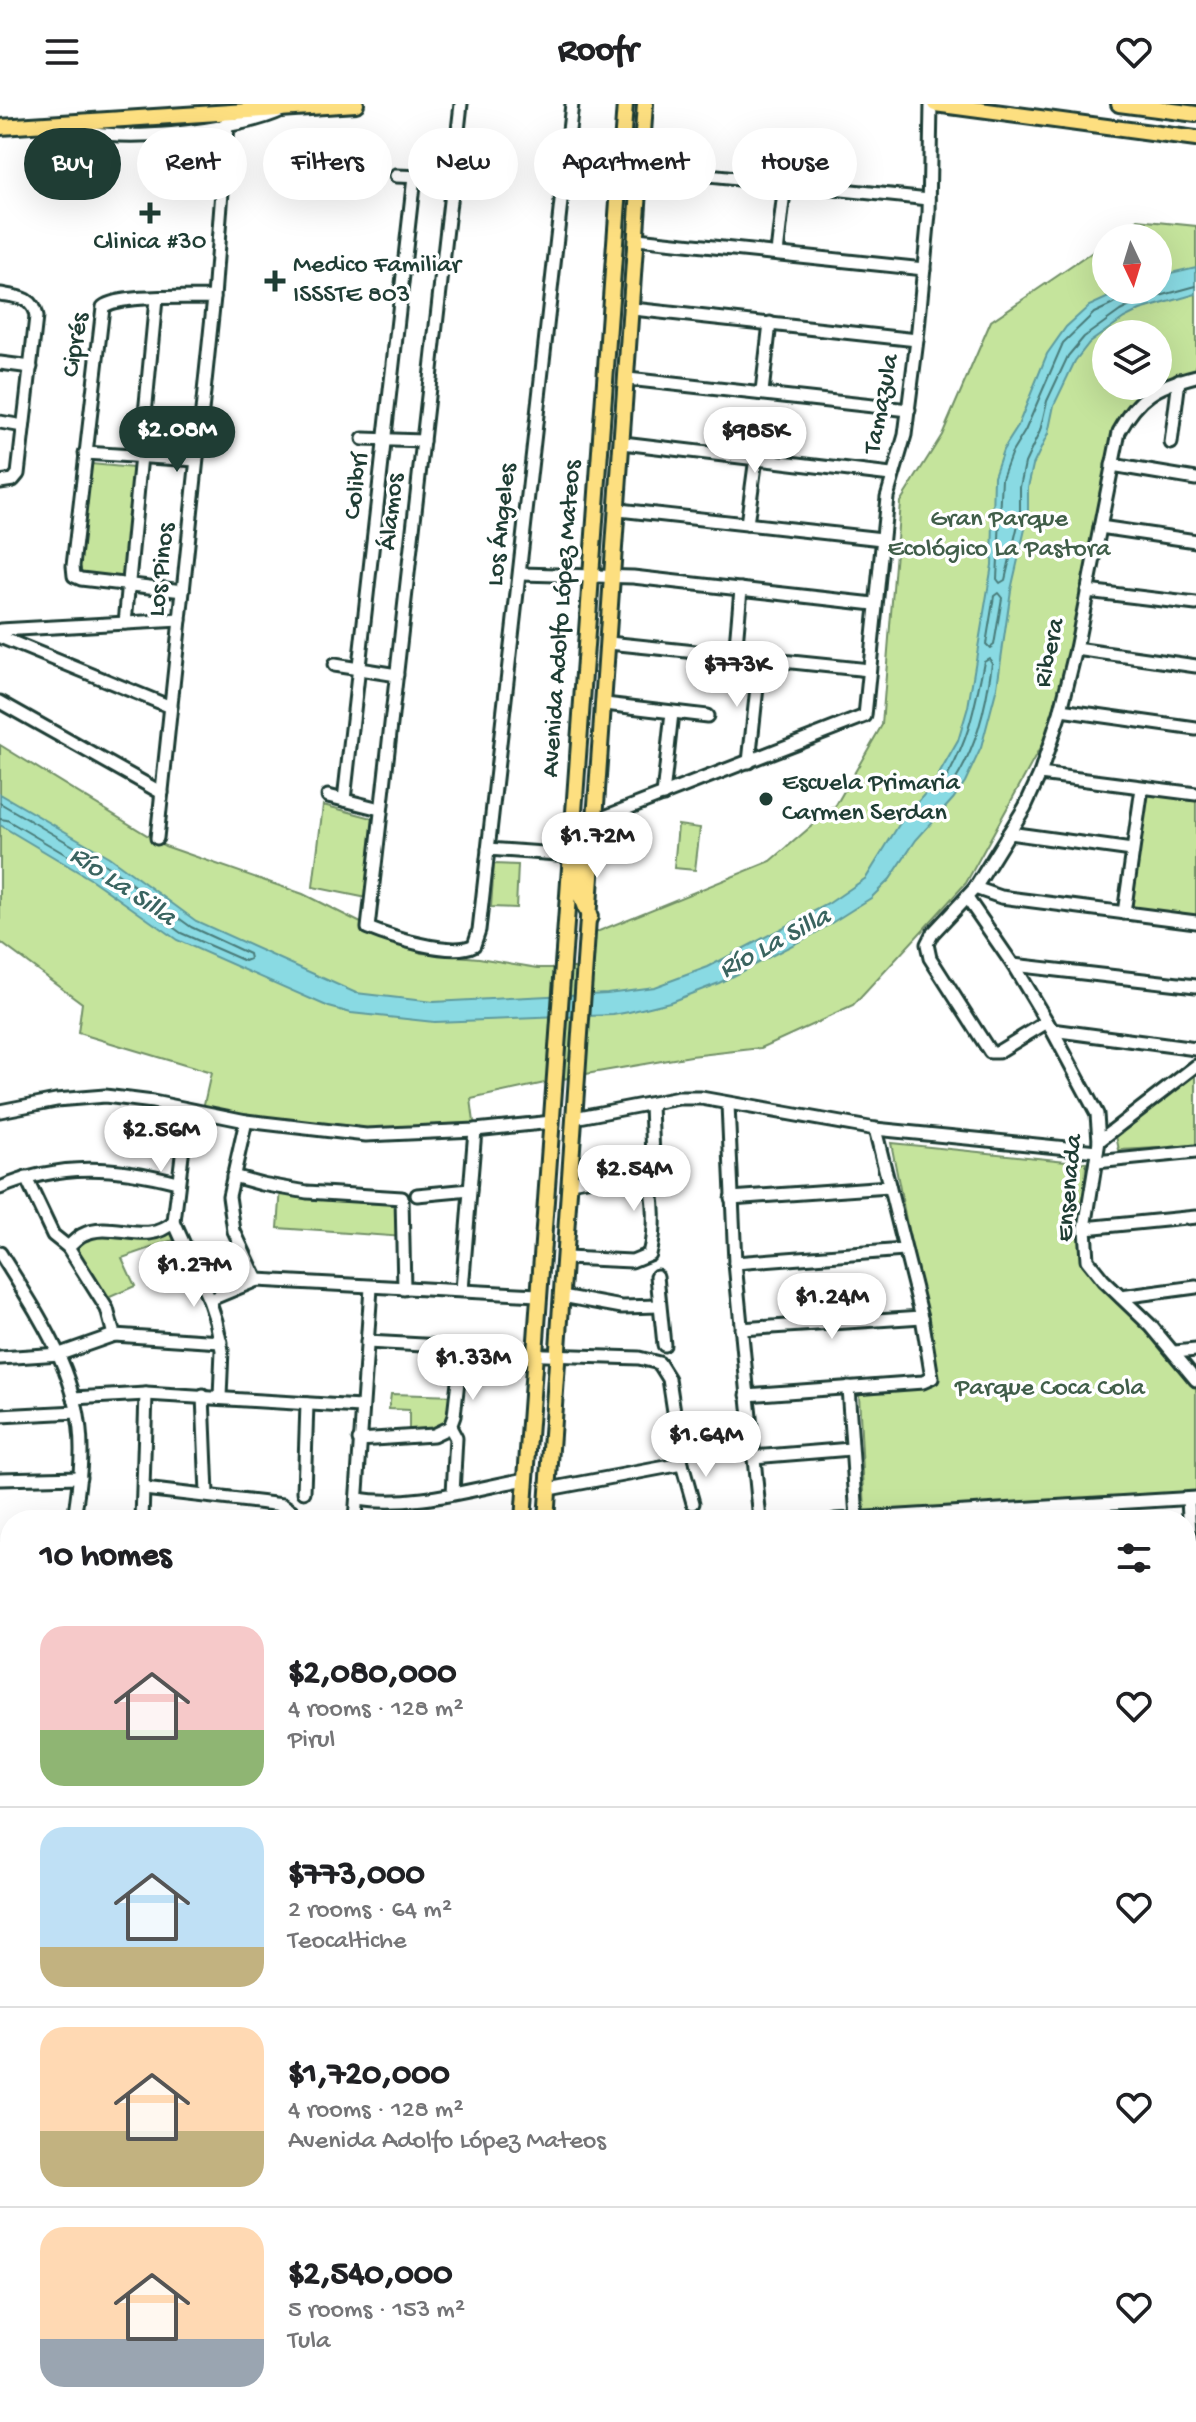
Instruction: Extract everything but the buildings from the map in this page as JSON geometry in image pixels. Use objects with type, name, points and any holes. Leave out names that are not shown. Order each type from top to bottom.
[{"type":"main road","points":[[0,127],[64,123],[164,110],[228,119],[286,108],[356,104]]},
{"type":"main road","name":"Avenida Adolfo López Mateos","points":[[524,1510],[625,104]]},
{"type":"main road","name":"Avenida Adolfo López Mateos","points":[[644,128],[645,104]]},
{"type":"main road","points":[[933,104],[1196,139]]},
{"type":"main road","points":[[1119,104],[1196,114]]},
{"type":"main road","name":"Avenida Adolfo López Mateos","points":[[547,1510],[639,200]]},
{"type":"main road","points":[[610,293],[633,302]]},
{"type":"street","name":"Álamos","points":[[458,128],[461,104]]},
{"type":"street","name":"Los Ángeles","points":[[469,948],[477,941],[479,930],[572,104]]},
{"type":"street","name":"Tamazula","points":[[749,762],[861,719],[866,712],[882,539],[891,475],[905,435],[917,340],[929,199],[933,104]]},
{"type":"street","points":[[64,123],[75,131],[99,134],[228,119]]},
{"type":"street","name":"Los Pinos","points":[[157,838],[214,297],[228,119]]},
{"type":"street","points":[[396,176],[408,177]]},
{"type":"street","points":[[857,192],[929,199]]},
{"type":"street","name":"Colibrí","points":[[344,800],[412,200]]},
{"type":"street","name":"Álamos","points":[[450,200],[368,928],[414,943],[469,948]]},
{"type":"street","points":[[777,253],[783,200]]},
{"type":"street","points":[[637,239],[924,269]]},
{"type":"street","points":[[0,294],[22,298],[33,304],[36,324],[19,469],[13,480],[0,482]]},
{"type":"street","points":[[125,623],[156,299],[214,297]]},
{"type":"street","name":"Ciprés","points":[[128,584],[81,579],[74,576],[73,566],[103,307],[115,301],[156,299]]},
{"type":"street","points":[[633,302],[770,323],[917,340]]},
{"type":"street","points":[[762,392],[770,323]]},
{"type":"street","points":[[0,363],[31,367]]},
{"type":"street","name":"Ribera","points":[[1049,1026],[998,1052],[988,1051],[927,948],[930,937],[975,888],[1040,774],[1061,710],[1076,649],[1119,432],[1148,393],[1196,376]]},
{"type":"street","points":[[628,379],[909,410]]},
{"type":"street","points":[[1171,443],[1179,380]]},
{"type":"street","points":[[0,422],[23,426]]},
{"type":"street","points":[[363,439],[423,441]]},
{"type":"street","points":[[623,443],[891,475]]},
{"type":"street","points":[[85,453],[196,460]]},
{"type":"street","points":[[747,524],[756,458]]},
{"type":"street","points":[[1112,465],[1196,479]]},
{"type":"street","points":[[619,510],[882,539]]},
{"type":"street","points":[[1100,527],[1196,541]]},
{"type":"street","points":[[520,574],[613,577],[874,604]]},
{"type":"street","points":[[128,584],[183,591]]},
{"type":"street","points":[[735,656],[741,589]]},
{"type":"street","points":[[1087,591],[1196,604]]},
{"type":"street","points":[[0,630],[180,620]]},
{"type":"street","points":[[0,637],[171,707]]},
{"type":"street","points":[[609,643],[869,670]]},
{"type":"street","points":[[1076,649],[1196,666]]},
{"type":"street","points":[[597,820],[749,762],[760,659]]},
{"type":"street","points":[[334,665],[397,675]]},
{"type":"street","points":[[0,702],[162,793]]},
{"type":"street","points":[[605,704],[707,716]]},
{"type":"street","points":[[1061,710],[1196,729]]},
{"type":"street","points":[[663,795],[672,713]]},
{"type":"street","points":[[1040,774],[1196,794]]},
{"type":"street","points":[[1124,913],[1142,788]]},
{"type":"street","points":[[328,796],[380,809]]},
{"type":"street","points":[[1009,833],[1132,850]]},
{"type":"street","points":[[488,849],[571,855]]},
{"type":"street","points":[[975,888],[1001,897],[1196,922]]},
{"type":"street","name":"Ensenada","points":[[967,898],[1013,965],[1097,1114],[1097,1151],[1085,1228],[1087,1260],[1175,1352],[1196,1380]]},
{"type":"street","points":[[1013,965],[1196,986]]},
{"type":"street","points":[[1049,1026],[1196,1049]]},
{"type":"street","points":[[1097,1151],[1196,1066]]},
{"type":"street","points":[[0,1111],[56,1100],[105,1096],[153,1102],[246,1121],[366,1135],[475,1130],[552,1122]]},
{"type":"street","points":[[575,1111],[690,1098],[875,1129],[1097,1151],[1196,1152]]},
{"type":"street","points":[[651,1104],[653,1159]]},
{"type":"street","points":[[728,1104],[735,1263],[759,1510]]},
{"type":"street","points":[[246,1121],[229,1196],[231,1220],[257,1280]]},
{"type":"street","points":[[747,1395],[923,1382],[932,1378],[922,1317],[875,1129]]},
{"type":"street","points":[[185,1130],[174,1222],[209,1300],[221,1342],[220,1397]]},
{"type":"street","points":[[462,1290],[475,1130]]},
{"type":"street","points":[[0,1188],[26,1178],[98,1168],[137,1172],[177,1182]]},
{"type":"street","points":[[566,1258],[625,1261],[646,1257],[651,1245],[652,1202],[647,1175],[633,1171],[570,1182]]},
{"type":"street","points":[[233,1176],[294,1190],[402,1198],[404,1289]]},
{"type":"street","points":[[26,1178],[53,1235],[68,1247],[107,1309],[114,1335]]},
{"type":"street","points":[[731,1198],[889,1187]]},
{"type":"street","points":[[417,1195],[470,1190]]},
{"type":"street","points":[[1085,1228],[1196,1217]]},
{"type":"street","points":[[68,1247],[88,1233],[155,1234],[174,1222]]},
{"type":"street","points":[[735,1263],[904,1250]]},
{"type":"street","points":[[0,1253],[60,1354],[74,1398],[81,1452],[75,1510]]},
{"type":"street","points":[[657,1276],[664,1345]]},
{"type":"street","points":[[209,1300],[257,1280],[538,1295]]},
{"type":"street","points":[[1121,1297],[1196,1287]]},
{"type":"street","points":[[356,1510],[371,1288]]},
{"type":"street","points":[[562,1296],[622,1307],[659,1306]]},
{"type":"street","points":[[741,1329],[922,1317]]},
{"type":"street","points":[[0,1358],[60,1354],[114,1335],[221,1342]]},
{"type":"street","points":[[367,1342],[442,1346]]},
{"type":"street","points":[[1175,1352],[1196,1350]]},
{"type":"street","points":[[359,1440],[433,1435],[450,1427],[460,1364],[465,1358],[485,1353],[639,1358],[659,1363],[669,1379],[682,1464],[693,1503]]},
{"type":"street","points":[[848,1387],[856,1510]]},
{"type":"street","points":[[74,1398],[146,1394],[361,1407]]},
{"type":"street","points":[[143,1510],[146,1394]]},
{"type":"street","points":[[203,1396],[207,1494]]},
{"type":"street","points":[[304,1492],[307,1404]]},
{"type":"street","points":[[0,1416],[77,1412]]},
{"type":"street","points":[[450,1427],[456,1438],[453,1493]]},
{"type":"street","points":[[753,1457],[851,1449]]},
{"type":"street","points":[[549,1489],[682,1464]]},
{"type":"street","points":[[0,1479],[80,1477]]},
{"type":"street","points":[[357,1499],[393,1502],[526,1479]]},
{"type":"street","points":[[144,1489],[283,1505],[288,1510]]},
{"type":"street","points":[[1052,1510],[1192,1498]]},
{"type":"street","points":[[649,2422],[747,2422]]},
{"type":"green space","name":"Gran Parque Ecológico La Pastora","points":[[1138,220],[1196,226],[1196,377],[1172,385],[1172,320],[1092,320],[1092,400],[1149,400],[1131,412],[1061,710],[966,883],[853,1006],[761,1048],[586,1074],[471,1099],[475,1130],[390,1135],[202,1113],[211,1073],[78,1033],[82,1003],[0,942],[0,745],[165,846],[303,894],[421,953],[479,958],[538,968],[578,968],[580,933],[599,931],[771,861],[836,805],[882,725],[900,502],[942,435],[991,321],[1092,252],[1092,304],[1172,304],[1172,224],[1132,224]]},
{"type":"green space","points":[[91,464],[133,468],[125,581],[77,577]]},
{"type":"green space","points":[[1150,793],[1196,800],[1196,916],[1134,908],[1132,903],[1145,797]]},
{"type":"green space","points":[[323,805],[376,819],[367,898],[313,887]]},
{"type":"green space","points":[[678,825],[700,828],[695,870],[674,868]]},
{"type":"green space","points":[[494,864],[518,865],[516,908],[491,907]]},
{"type":"green space","points":[[1196,1073],[1196,1146],[1119,1150],[1116,1136]]},
{"type":"green space","name":"Parque Coca Cola","points":[[891,1143],[1086,1163],[1083,1260],[1196,1388],[1196,1494],[865,1510],[859,1394],[938,1383]]},
{"type":"green space","points":[[281,1188],[398,1196],[404,1237],[278,1228]]},
{"type":"green space","points":[[174,1222],[180,1238],[122,1258],[135,1286],[101,1301],[68,1247],[82,1235],[146,1234]]},
{"type":"green space","points":[[391,1394],[456,1396],[450,1427],[409,1437],[409,1410],[389,1409]]},
{"type":"water","points":[[1196,267],[1196,294],[1172,301],[1172,273]]},
{"type":"water","name":"Río La Silla","points":[[1161,304],[1121,320],[1092,320],[1092,341],[1075,361],[1054,405],[1048,434],[1033,465],[1028,487],[1028,516],[1011,590],[997,687],[981,748],[965,782],[916,840],[890,879],[871,898],[814,934],[719,983],[670,1002],[613,1015],[434,1022],[351,1013],[329,1007],[177,940],[92,880],[0,825],[0,794],[109,857],[196,921],[356,993],[433,1002],[607,993],[654,987],[708,967],[828,904],[866,878],[900,823],[934,783],[958,741],[968,707],[992,565],[994,476],[1047,354],[1066,327],[1089,306]]},
{"type":"place","name":"Clinica #30","points":[[150,213]]},
{"type":"place","name":"Medico Familiar ISSSTE 803","points":[[275,281]]},
{"type":"place","name":"Escuela Primaria Carmen Serdan","points":[[766,799]]}]
